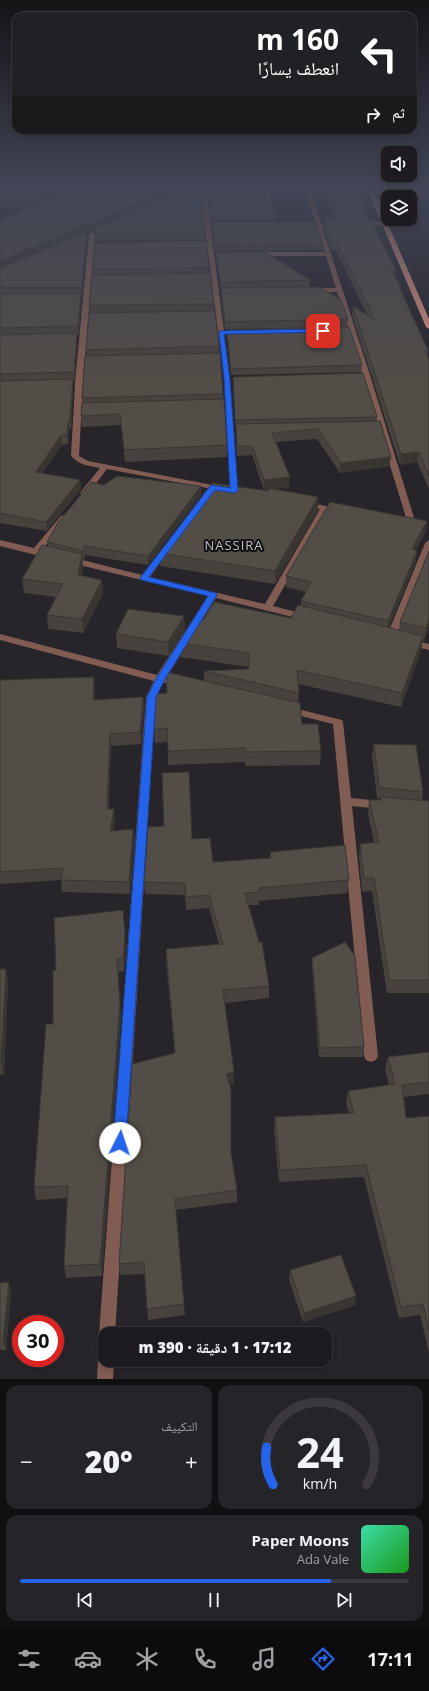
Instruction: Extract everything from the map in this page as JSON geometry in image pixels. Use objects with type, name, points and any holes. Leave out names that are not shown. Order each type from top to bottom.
[{"type":"main road","points":[[398,253],[429,327]]},
{"type":"street","points":[[94,253],[92,279],[82,299],[89,317],[79,338],[85,360],[75,385],[82,410],[75,456],[79,460],[86,463],[211,490],[238,491],[234,430],[225,407],[231,379],[224,357],[211,255],[219,255]]},
{"type":"street","points":[[250,254],[327,254],[352,330],[378,427],[411,524]]},
{"type":"street","points":[[206,277],[214,277]]},
{"type":"street","points":[[308,290],[339,290]]},
{"type":"street","points":[[216,292],[224,292]]},
{"type":"street","points":[[211,315],[219,315]]},
{"type":"street","points":[[344,330],[352,330]]},
{"type":"street","points":[[221,333],[229,333]]},
{"type":"street","points":[[216,358],[224,357]]},
{"type":"street","points":[[80,497],[105,467]]},
{"type":"street","points":[[294,502],[346,512]]},
{"type":"street","points":[[266,608],[325,508]]},
{"type":"street","points":[[36,552],[70,509]]},
{"type":"street","points":[[144,578],[172,542]]},
{"type":"street","points":[[0,543],[311,618]]},
{"type":"street","points":[[429,543],[388,637],[429,647]]},
{"type":"street","points":[[107,1327],[151,697],[160,679],[213,595]]},
{"type":"street","points":[[0,637],[176,683]]},
{"type":"street","points":[[276,707],[338,722],[371,1056]]},
{"type":"street","points":[[346,801],[391,806]]},
{"type":"street","points":[[105,1379],[106,1367]]},
{"type":"building","points":[[0,253],[18,253],[0,261]]},
{"type":"building","points":[[35,253],[85,253],[81,287],[0,287],[0,268]]},
{"type":"building","points":[[94,253],[207,253],[209,268],[92,269]]},
{"type":"building","points":[[216,253],[267,253],[310,280],[220,282]]},
{"type":"building","points":[[342,253],[388,253],[396,270],[391,270],[401,287],[399,287],[428,350],[424,351],[429,359],[429,476],[419,452],[401,454],[353,306],[375,320]]},
{"type":"building","points":[[210,273],[214,304],[89,305],[92,275]]},
{"type":"building","points":[[320,287],[341,300],[348,319],[225,322],[221,288]]},
{"type":"building","points":[[0,294],[81,294],[78,326],[0,328]]},
{"type":"building","points":[[215,311],[219,346],[86,350],[89,313]]},
{"type":"building","points":[[349,327],[362,365],[231,369],[227,330]]},
{"type":"building","points":[[77,333],[74,372],[0,374],[0,335]]},
{"type":"building","points":[[220,353],[223,394],[82,398],[85,356]]},
{"type":"building","points":[[363,373],[377,417],[235,420],[233,377]]},
{"type":"building","points":[[73,379],[70,420],[68,420],[67,435],[61,435],[36,472],[80,480],[46,522],[0,513],[0,381]]},
{"type":"building","points":[[224,399],[227,445],[124,450],[120,414],[81,416],[82,403]]},
{"type":"building","points":[[380,421],[391,457],[341,463],[318,429],[272,433],[290,477],[264,480],[252,446],[237,446],[236,424]]},
{"type":"building","points":[[117,476],[201,486],[148,556],[84,546],[84,551],[47,542],[57,524],[91,482],[104,485]]},
{"type":"building","points":[[212,483],[269,491],[268,488],[318,497],[275,571],[159,553]]},
{"type":"building","points":[[330,502],[427,521],[412,549],[417,551],[388,621],[301,601],[311,582],[286,576]]},
{"type":"building","points":[[42,545],[82,554],[78,575],[102,580],[82,619],[47,615],[63,584],[22,579]]},
{"type":"building","points":[[429,551],[429,619],[426,628],[400,622]]},
{"type":"building","points":[[214,602],[291,618],[298,605],[423,636],[402,693],[297,670],[299,693],[204,671],[249,669],[249,653],[180,643],[196,618],[204,619]]},
{"type":"building","points":[[128,609],[184,616],[168,642],[116,634]]},
{"type":"building","points":[[166,672],[300,703],[302,724],[318,724],[321,751],[246,752],[246,748],[168,751],[167,728],[154,729],[156,694],[167,693]]},
{"type":"building","points":[[94,677],[93,700],[143,697],[140,732],[110,734],[107,809],[114,809],[110,831],[133,829],[129,882],[61,880],[63,868],[0,872],[0,680]]},
{"type":"building","points":[[374,744],[416,745],[423,792],[379,787]]},
{"type":"building","points":[[189,772],[192,839],[210,838],[213,862],[271,858],[270,852],[345,845],[349,880],[259,888],[259,892],[245,893],[259,942],[262,942],[269,986],[223,990],[234,1072],[226,1074],[231,1089],[231,1153],[237,1190],[175,1199],[184,1304],[147,1309],[144,1262],[119,1264],[132,1064],[175,1053],[166,949],[223,944],[209,895],[186,897],[185,883],[144,882],[148,827],[164,826],[162,773]]},
{"type":"building","points":[[380,797],[429,801],[429,980],[389,980],[374,878],[364,878],[360,844],[379,842],[369,800],[381,800]]},
{"type":"building","points":[[123,910],[125,933],[123,958],[117,959],[120,1004],[100,1264],[64,1266],[68,1186],[34,1187],[46,1024],[53,1024],[53,970],[56,970],[54,918]]},
{"type":"building","points":[[345,942],[355,956],[364,1047],[320,1048],[312,958]]},
{"type":"building","points":[[0,969],[6,969],[1,1063],[0,1063]]},
{"type":"building","points":[[429,1052],[429,1082],[402,1085],[406,1118],[429,1116],[429,1329],[423,1304],[401,1307],[366,1165],[280,1170],[275,1117],[354,1113],[348,1091],[395,1084],[388,1057]]},
{"type":"building","points":[[341,1255],[356,1296],[304,1313],[290,1270]]},
{"type":"building","points":[[9,1282],[3,1341],[0,1341],[0,1283]]},
{"type":"district","name":"NASSIRA","points":[[234,545]]},
{"type":"route","points":[[120,1143],[151,697],[160,679],[213,595],[144,578],[214,487],[234,491],[227,379],[221,333],[323,331]]}]
